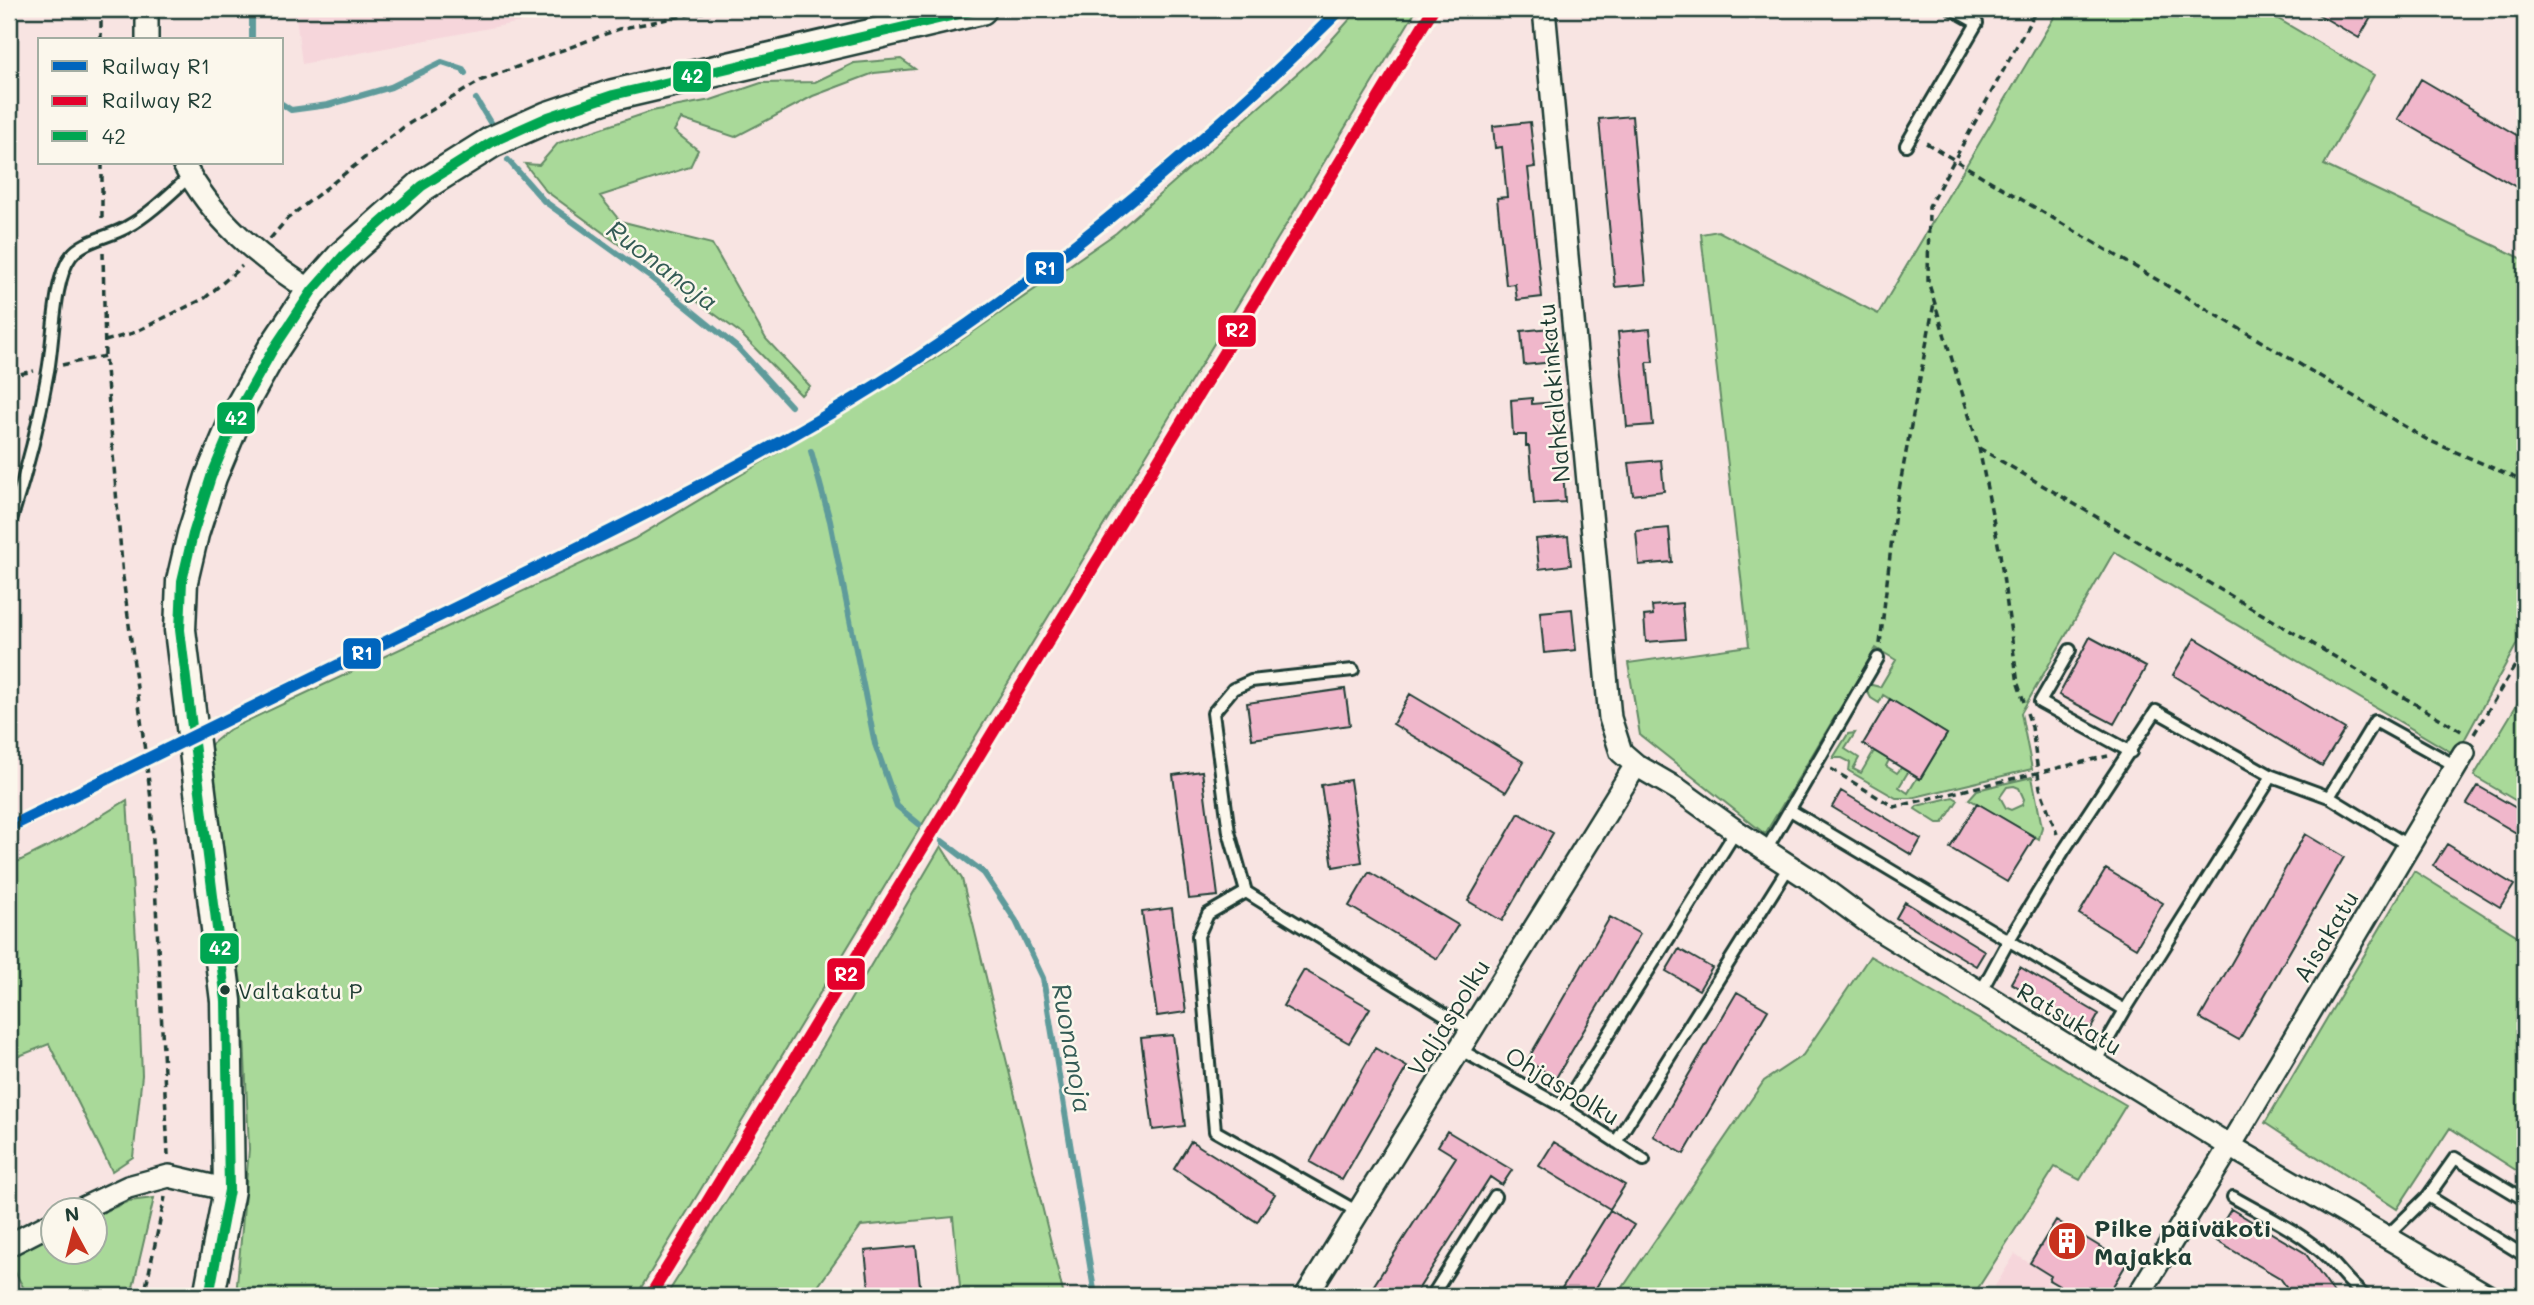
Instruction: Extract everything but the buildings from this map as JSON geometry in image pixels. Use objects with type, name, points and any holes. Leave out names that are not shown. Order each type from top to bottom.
[{"type":"main road","points":[[209,1296],[229,1190],[226,1001],[180,630],[182,581],[211,477],[240,408],[272,351],[312,291],[342,256],[422,186],[492,142],[548,117],[613,95],[981,9]]},
{"type":"street","points":[[147,9],[147,38]]},
{"type":"street","name":"Nahkalakinkatu","points":[[1544,9],[1610,718],[1621,752],[1636,765]]},
{"type":"street","points":[[186,169],[231,230],[257,253],[312,291]]},
{"type":"street","name":"Aisakatu","points":[[2138,1296],[2231,1146],[2464,752]]},
{"type":"street","name":"Ratsukatu","points":[[1636,765],[1679,790],[1877,928],[1980,993],[2231,1146],[2488,1296]]},
{"type":"street","name":"Valjaspolku","points":[[1306,1296],[1636,765]]},
{"type":"street","points":[[108,1196],[128,1187],[169,1176],[229,1190]]},
{"type":"street","points":[[9,1245],[38,1230]]},
{"type":"lane","points":[[1909,140],[1977,23],[1952,9]]},
{"type":"lane","points":[[9,526],[32,451],[49,368],[64,270],[70,257],[77,249],[143,217],[186,169]]},
{"type":"lane","points":[[2070,650],[2040,702],[2131,751]]},
{"type":"lane","points":[[1766,850],[1878,658]]},
{"type":"lane","points":[[1353,670],[1251,681],[1233,689],[1213,713],[1229,832],[1246,892],[1471,1031]]},
{"type":"lane","points":[[1980,993],[2064,850],[2156,711],[2272,776],[2329,797],[2409,846]]},
{"type":"lane","points":[[2329,797],[2375,721],[2464,752]]},
{"type":"lane","points":[[2094,1064],[2272,776]]},
{"type":"lane","points":[[1790,810],[2125,1010]]},
{"type":"lane","points":[[1563,1107],[1736,831]]},
{"type":"lane","points":[[1616,1142],[1790,865]]},
{"type":"lane","points":[[1246,892],[1208,914],[1198,936],[1215,1131],[1358,1212]]},
{"type":"lane","name":"Ohjaspolku","points":[[1459,1049],[1563,1107],[1644,1160]]},
{"type":"lane","points":[[2386,1237],[2428,1196],[2455,1158],[2525,1200]]},
{"type":"lane","points":[[1432,1296],[1495,1196]]},
{"type":"lane","points":[[2428,1196],[2525,1256]]},
{"type":"lane","points":[[2233,1198],[2283,1226],[2325,1255],[2365,1296]]},
{"type":"path","points":[[101,9],[101,38]]},
{"type":"path","points":[[105,341],[132,333],[205,298],[257,253],[287,219],[405,126],[482,80],[619,29],[717,9]]},
{"type":"path","points":[[2038,9],[1929,206],[1928,281],[1979,448],[2000,554],[2018,684],[2032,727],[2040,788],[2064,850]]},
{"type":"path","points":[[1909,140],[1954,160],[2426,439],[2525,482]]},
{"type":"path","points":[[102,164],[105,341],[123,577],[151,799],[169,1176],[144,1296]]},
{"type":"path","points":[[1878,658],[1895,511],[1934,301]]},
{"type":"path","points":[[1979,448],[2464,752],[2525,649]]},
{"type":"path","points":[[1818,762],[1894,807],[2131,751]]},
{"type":"shaded area","points":[[295,9],[588,9],[302,64]]},
{"type":"shaded area","points":[[2015,1254],[2050,1276],[2046,1282],[2056,1288],[2052,1296],[1989,1296]]},
{"type":"green space","points":[[1359,9],[1417,9],[636,1296],[236,1296],[249,1149],[242,989],[207,748],[230,729],[634,539],[934,359],[1116,233],[1318,55]]},
{"type":"green space","points":[[2059,9],[2261,9],[2374,75],[2324,165],[2525,260],[2525,629],[2456,755],[2114,552],[2021,713],[2032,769],[1911,798],[1896,798],[1849,771],[1850,762],[1833,758],[1848,734],[1855,733],[1845,749],[1859,758],[1853,769],[1861,773],[1874,751],[1889,760],[1886,766],[1897,773],[1901,768],[1908,772],[1899,787],[1908,793],[1917,778],[1920,779],[1947,734],[1883,695],[1879,703],[1871,698],[1866,689],[1868,684],[1880,687],[1896,660],[1876,648],[1765,834],[1640,735],[1628,663],[1749,646],[1701,234],[1718,231],[1878,314]]},
{"type":"green space","points":[[901,59],[915,69],[874,73],[813,96],[735,137],[681,119],[674,131],[698,150],[690,167],[600,196],[620,221],[712,244],[766,339],[810,386],[801,395],[739,332],[546,191],[525,164],[539,165],[558,143],[652,111],[711,100],[761,83],[815,82],[854,63]]},
{"type":"green space","points":[[2525,691],[2525,806],[2474,776]]},
{"type":"green space","points":[[2032,777],[2042,827],[2039,839],[1969,799],[1977,790]],"holes":[[[2007,787],[2019,788],[2024,799],[2022,805],[2011,810],[2006,808],[2000,797]]]},
{"type":"green space","points":[[1953,797],[1958,800],[1943,823],[1937,823],[1915,809],[1917,806]]},
{"type":"green space","points":[[127,800],[142,1075],[133,1157],[112,1171],[49,1044],[9,1060],[9,866],[63,839]]},
{"type":"green space","points":[[941,846],[962,879],[1064,1296],[961,1296],[953,1217],[861,1226],[811,1296],[666,1296],[801,1084]]},
{"type":"green space","points":[[2414,871],[2521,938],[2525,936],[2525,1176],[2450,1128],[2397,1209],[2265,1123]]},
{"type":"green space","points":[[1870,956],[2126,1105],[2080,1180],[2055,1167],[1973,1296],[1617,1296],[1764,1081],[1803,1055]]},
{"type":"green space","points":[[154,1198],[131,1296],[28,1296],[9,1261],[9,1254],[38,1241],[38,1266],[108,1266],[108,1210],[129,1201]]},
{"type":"waterway","name":"Ruonanoja","points":[[252,9],[252,38]]},
{"type":"waterway","name":"Ruonanoja","points":[[284,105],[291,110],[328,105],[391,87],[442,62],[463,69],[465,73]]},
{"type":"waterway","name":"Ruonanoja","points":[[476,99],[491,124]]},
{"type":"waterway","name":"Ruonanoja","points":[[508,160],[544,201],[650,277],[739,349],[791,406]]},
{"type":"waterway","name":"Ruonanoja","points":[[811,451],[830,521],[875,744],[897,806],[919,824]]},
{"type":"waterway","name":"Ruonanoja","points":[[942,841],[984,873],[1016,921],[1043,978],[1095,1296]]},
{"type":"rail line","name":"R1","points":[[9,827],[646,514],[857,397],[967,326],[1134,198],[1239,106],[1341,9]]},
{"type":"rail line","name":"R2","points":[[650,1296],[1433,9]]},
{"type":"transit line","name":"42","points":[[209,1296],[229,1190],[226,1001],[180,630],[182,581],[211,477],[240,408],[272,351],[312,291],[343,256],[422,186],[492,142],[548,117],[613,95],[981,9]]},
{"type":"place","name":"Valtakatu P","points":[[225,990]]},
{"type":"place","name":"Pilke päiväkoti Majakka","points":[[2067,1241]]}]
